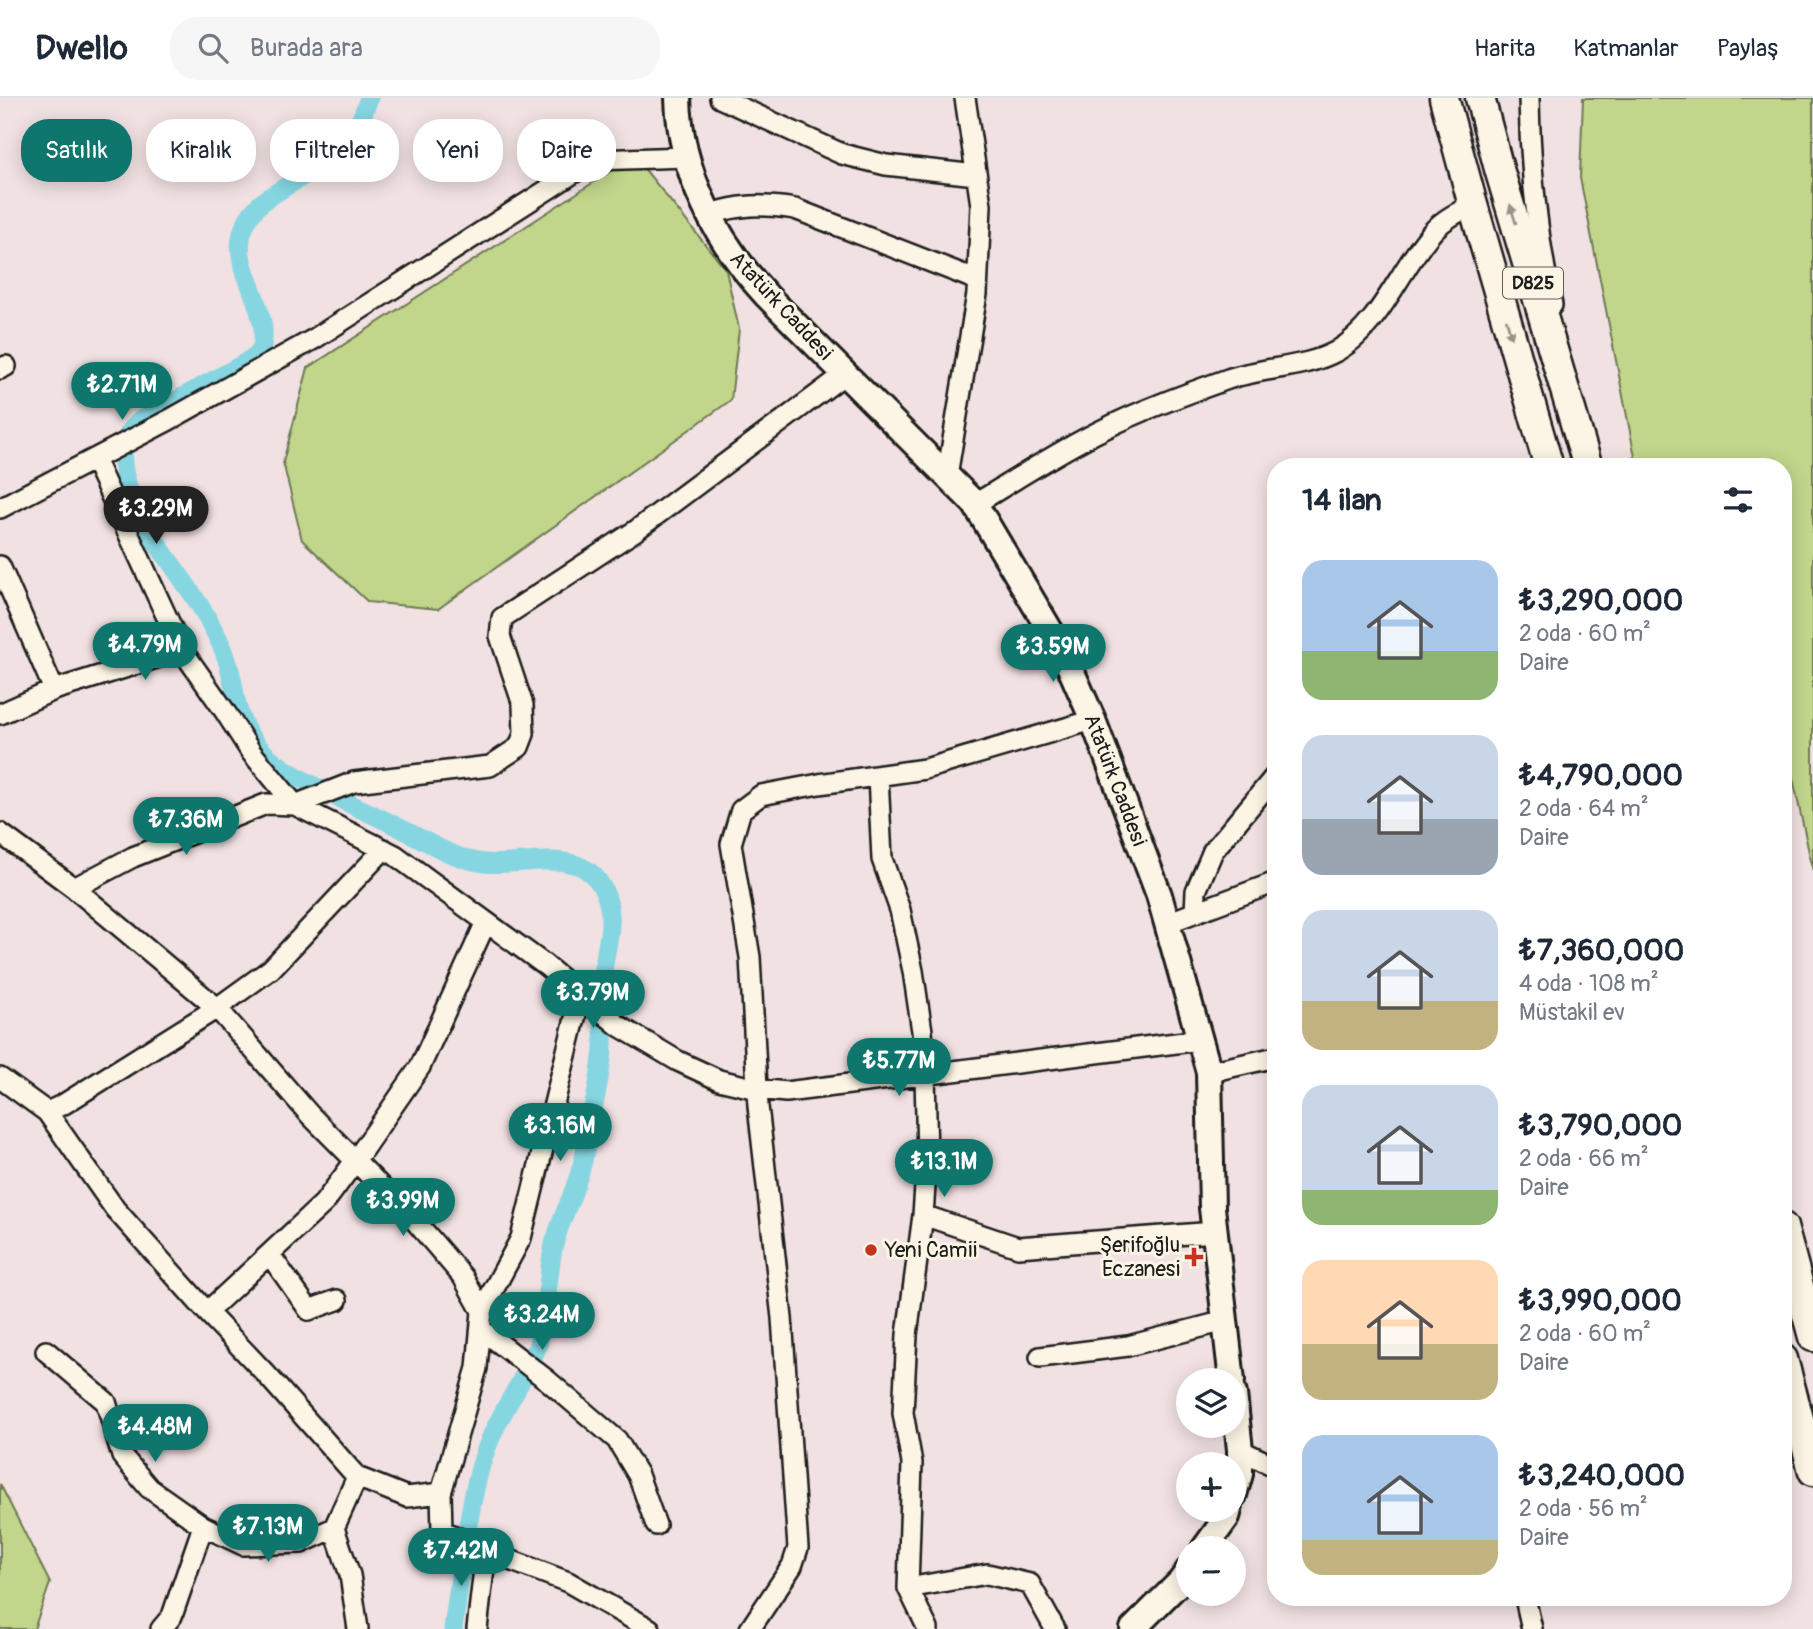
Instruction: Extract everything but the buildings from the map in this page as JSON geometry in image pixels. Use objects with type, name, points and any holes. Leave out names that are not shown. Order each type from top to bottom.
[{"type":"highway","name":"D825","points":[[1444,98],[1546,458]]},
{"type":"highway","name":"D825","points":[[1480,98],[1585,458]]},
{"type":"highway","points":[[1792,1260],[1813,1337]]},
{"type":"highway","points":[[1792,1393],[1813,1471]]},
{"type":"main road","name":"Atatürk Caddesi","points":[[678,98],[682,133],[696,186],[708,215],[727,247],[747,274],[975,504],[1064,654],[1093,720],[1159,895],[1209,1072],[1212,1208],[1230,1368]]},
{"type":"main road","points":[[1239,1438],[1240,1450]]},
{"type":"main road","points":[[1133,1629],[1176,1586]]},
{"type":"street","points":[[720,98],[842,154],[886,165],[976,175]]},
{"type":"street","points":[[947,476],[977,294],[981,205],[965,98]]},
{"type":"street","points":[[1529,98],[1536,218],[1586,458]]},
{"type":"street","points":[[0,508],[169,420],[314,339],[594,160],[687,157]]},
{"type":"street","points":[[708,215],[745,205],[795,209],[977,280]]},
{"type":"street","points":[[975,504],[1065,450],[1142,411],[1232,378],[1318,359],[1349,343],[1364,330],[1431,232],[1455,214],[1473,205]]},
{"type":"street","points":[[74,888],[133,857],[267,804],[295,805],[354,782],[490,766],[519,747],[524,734],[523,705],[500,636],[502,618],[635,531],[845,374]]},
{"type":"street","points":[[94,459],[182,650],[251,752],[295,805],[384,849],[545,965],[620,1026],[678,1061],[719,1080],[786,1092],[1200,1040]]},
{"type":"street","points":[[0,566],[54,690]]},
{"type":"street","points":[[0,714],[54,690],[182,650]]},
{"type":"street","points":[[750,1629],[792,1566],[798,1548],[782,1318],[757,1088],[750,957],[731,844],[741,810],[761,795],[925,769],[1093,720]]},
{"type":"street","points":[[878,776],[882,859],[900,910],[913,971],[925,1075],[927,1158],[923,1215],[907,1335],[903,1413],[912,1463],[908,1588],[928,1629]]},
{"type":"street","points":[[1195,913],[1196,891],[1213,851],[1267,786]]},
{"type":"street","points":[[0,834],[74,888],[217,1007],[310,1115],[416,1222],[463,1277],[481,1320],[514,1355],[617,1440],[638,1475],[656,1525]]},
{"type":"street","points":[[47,1112],[64,1104],[217,1007],[271,969],[384,849]]},
{"type":"street","points":[[1167,923],[1267,885]]},
{"type":"street","points":[[207,1312],[324,1203],[355,1161],[421,1067],[486,922]]},
{"type":"street","points":[[587,999],[521,1238],[481,1320],[477,1368],[441,1493],[442,1530],[486,1551],[568,1582],[650,1629]]},
{"type":"street","points":[[1209,1072],[1267,1059]]},
{"type":"street","points":[[0,1078],[47,1112],[115,1209],[207,1312],[267,1374],[357,1477],[407,1497],[441,1493]]},
{"type":"street","points":[[923,1215],[1018,1247],[1215,1232]]},
{"type":"street","points":[[270,1255],[309,1310],[337,1300]]},
{"type":"street","points":[[1040,1357],[1128,1346],[1225,1321]]},
{"type":"street","points":[[46,1351],[106,1402],[122,1456],[149,1488],[203,1526],[243,1545],[301,1543],[334,1528],[357,1477]]},
{"type":"street","points":[[1240,1450],[1267,1463]]},
{"type":"street","points":[[161,1629],[172,1616],[203,1526]]},
{"type":"street","points":[[334,1528],[350,1575],[358,1629]]},
{"type":"street","points":[[477,1629],[486,1551]]},
{"type":"street","points":[[908,1588],[987,1574],[1030,1584],[1055,1629]]},
{"type":"green space","points":[[1583,98],[1813,98],[1813,871],[1792,774],[1792,458],[1635,458],[1580,178]]},
{"type":"green space","points":[[634,156],[726,270],[739,329],[731,400],[438,609],[368,602],[302,540],[283,462],[308,368],[594,182],[616,182],[616,168]]},
{"type":"green space","points":[[0,1484],[50,1583],[34,1629],[0,1629]]},
{"type":"waterway","points":[[369,98],[356,129],[341,149],[260,204],[241,235],[243,265],[263,328],[263,342],[259,352],[243,364],[142,419],[125,441],[123,454],[127,484],[140,514],[217,636],[228,662],[240,716],[251,738],[267,756],[310,784],[461,858],[499,864],[546,861],[576,865],[589,871],[599,882],[609,904],[610,926],[602,990],[603,1049],[586,1150],[553,1249],[537,1347],[489,1442],[468,1525]]},
{"type":"waterway","points":[[453,1629],[462,1563]]},
{"type":"place","name":"Yeni Camii","points":[[871,1250]]},
{"type":"place","name":"Şerifoğlu Eczanesi","points":[[1194,1257]]}]
